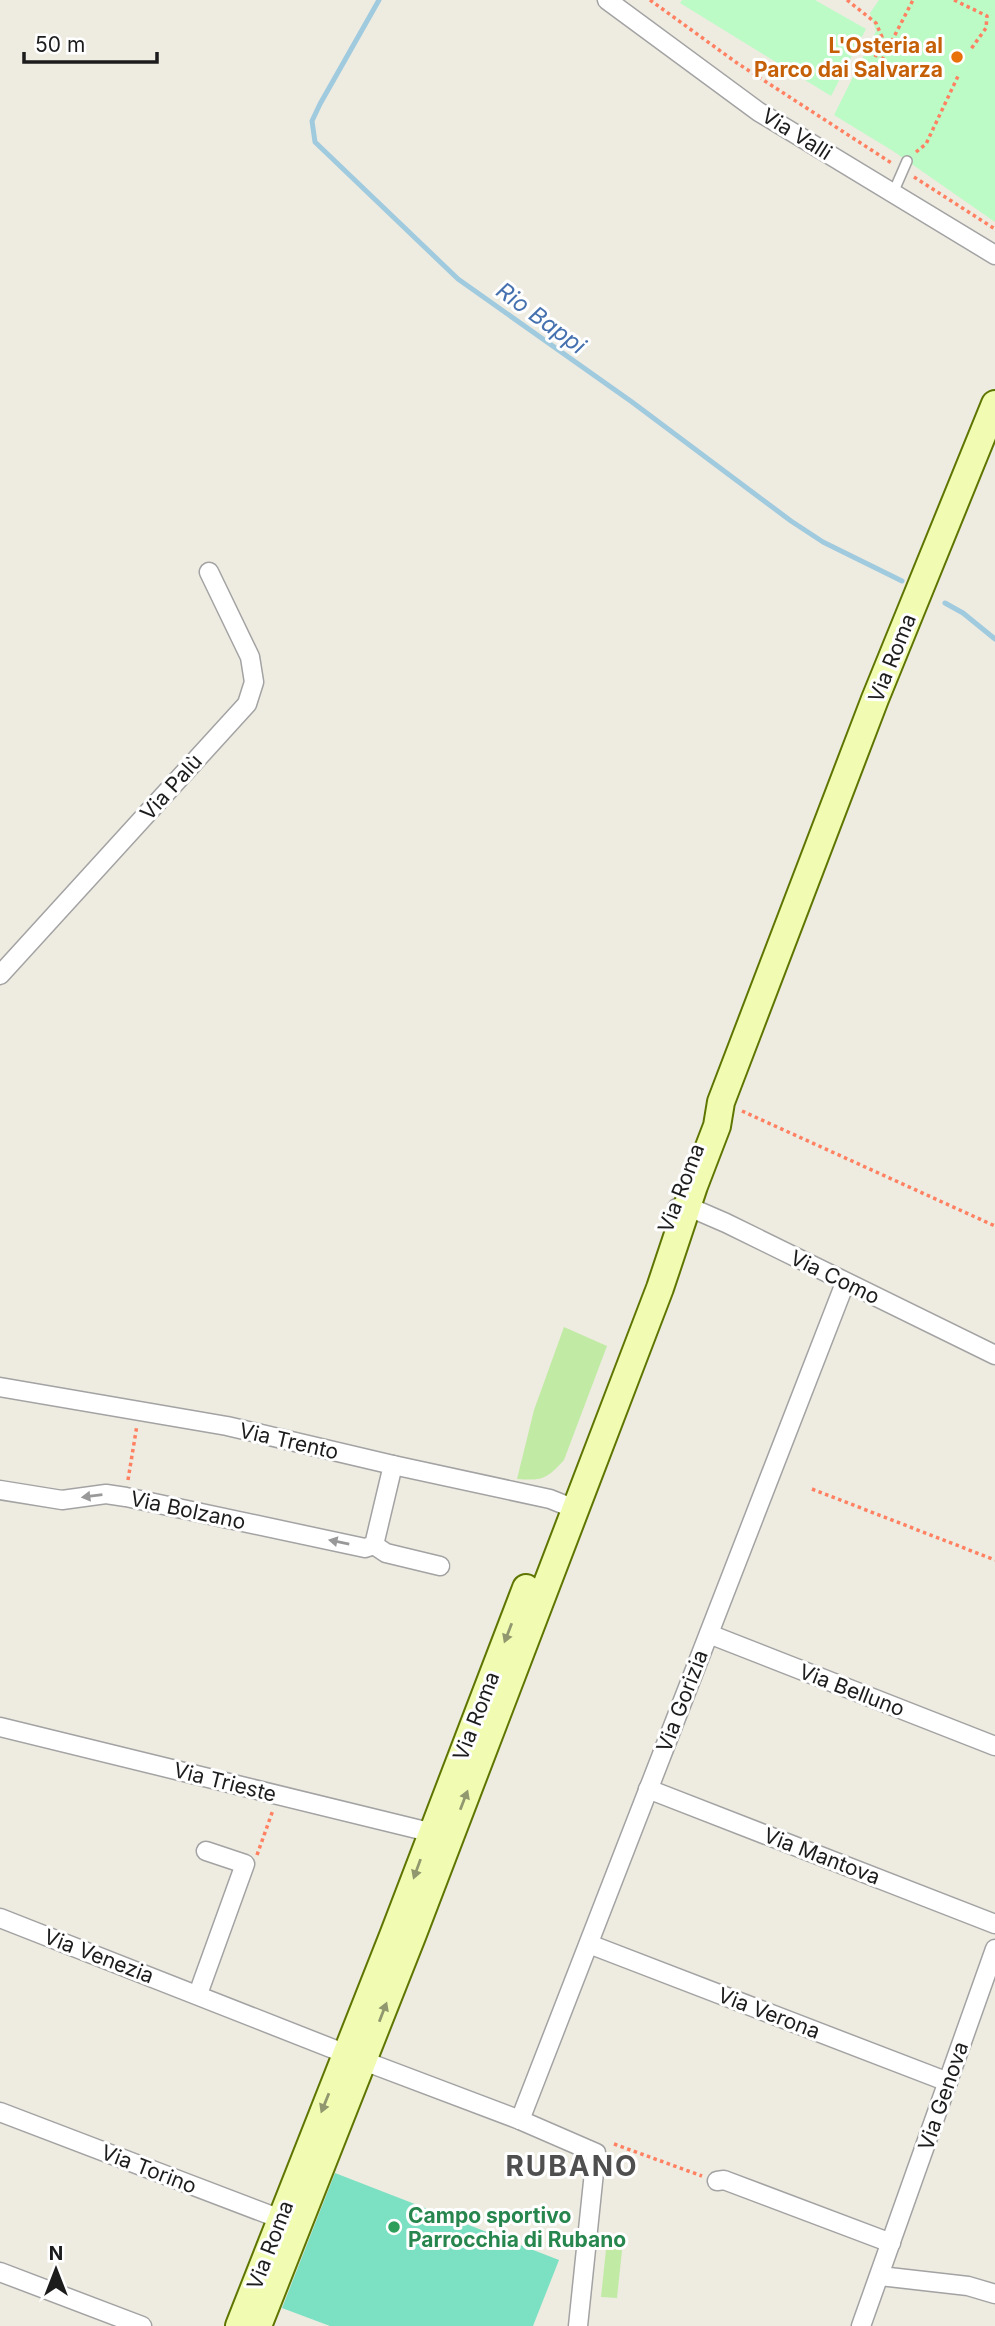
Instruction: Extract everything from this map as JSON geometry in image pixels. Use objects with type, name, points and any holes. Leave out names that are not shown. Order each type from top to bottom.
[{"type":"street","name":"Via Valli","points":[[607,0],[759,112],[995,255]]},
{"type":"street","name":"Via Roma","points":[[239,2326],[289,2222],[567,1505],[660,1288],[680,1208],[717,1126],[719,1106],[875,699],[995,404]]},
{"type":"street","name":"Via Palù","points":[[0,975],[247,704],[254,682],[250,657],[209,572]]},
{"type":"street","name":"Via Como","points":[[680,1208],[726,1223],[995,1355]]},
{"type":"street","name":"Via Gorizia","points":[[520,2120],[845,1283]]},
{"type":"street","name":"Via Trento","points":[[0,1387],[228,1426],[567,1505]]},
{"type":"street","points":[[374,1545],[393,1465]]},
{"type":"street","name":"Via Bolzano","points":[[0,1490],[62,1500],[106,1494],[126,1497],[365,1548],[374,1545],[386,1553],[440,1566]]},
{"type":"street","name":"Via Belluno","points":[[709,1633],[995,1746]]},
{"type":"street","name":"Via Trieste","points":[[0,1727],[440,1836]]},
{"type":"street","name":"Via Mantova","points":[[648,1789],[995,1924]]},
{"type":"street","points":[[198,1994],[245,1864],[206,1851]]},
{"type":"street","name":"Via Venezia","points":[[0,1918],[520,2120],[596,2153],[578,2326]]},
{"type":"street","name":"Via Verona","points":[[589,1944],[948,2082]]},
{"type":"street","name":"Via Genova","points":[[862,2326],[995,1948]]},
{"type":"street","name":"Via Torino","points":[[0,2112],[289,2222]]},
{"type":"street","points":[[717,2181],[723,2180],[891,2244]]},
{"type":"street","name":"Via Roma","points":[[258,2326],[289,2222]]},
{"type":"street","points":[[0,2272],[142,2326]]},
{"type":"street","points":[[880,2276],[968,2286],[995,2294]]},
{"type":"lane","points":[[893,193],[905,165]]},
{"type":"path","points":[[650,0],[737,63],[905,165],[995,229]]},
{"type":"path","points":[[847,0],[876,23],[882,37],[875,58]]},
{"type":"path","points":[[882,60],[913,0]]},
{"type":"path","points":[[954,0],[987,16],[986,28],[971,49]]},
{"type":"path","points":[[905,165],[926,144],[959,74]]},
{"type":"path","points":[[719,1106],[995,1226]]},
{"type":"path","points":[[127,1488],[138,1420]]},
{"type":"path","points":[[812,1489],[995,1560]]},
{"type":"path","points":[[256,1857],[277,1796]]},
{"type":"path","points":[[614,2144],[717,2181]]},
{"type":"green space","points":[[682,0],[815,0],[866,29],[831,96],[680,3]]},
{"type":"green space","points":[[879,0],[995,0],[995,222],[893,151],[834,115],[876,31],[870,13]]},
{"type":"green space","points":[[564,1327],[607,1346],[564,1460],[544,1477],[532,1480],[517,1479],[534,1410]]},
{"type":"green space","name":"Campo sportivo Parrocchia di Rubano","points":[[335,2173],[559,2260],[533,2326],[330,2326],[282,2308]]},
{"type":"green space","points":[[607,2240],[623,2241],[617,2298],[601,2297]]},
{"type":"waterway","name":"Rio Bappi","points":[[379,0],[312,121],[315,142],[458,279],[632,402],[791,521],[823,542],[902,581]]},
{"type":"waterway","name":"Rio Bappi","points":[[945,603],[963,613],[995,639]]},
{"type":"place","name":"L'Osteria al Parco dai Salvarza","points":[[957,57]]},
{"type":"place","name":"Campo sportivo Parrocchia di Rubano","points":[[394,2227]]},
{"type":"district","name":"RUBANO","points":[[572,2166]]}]
